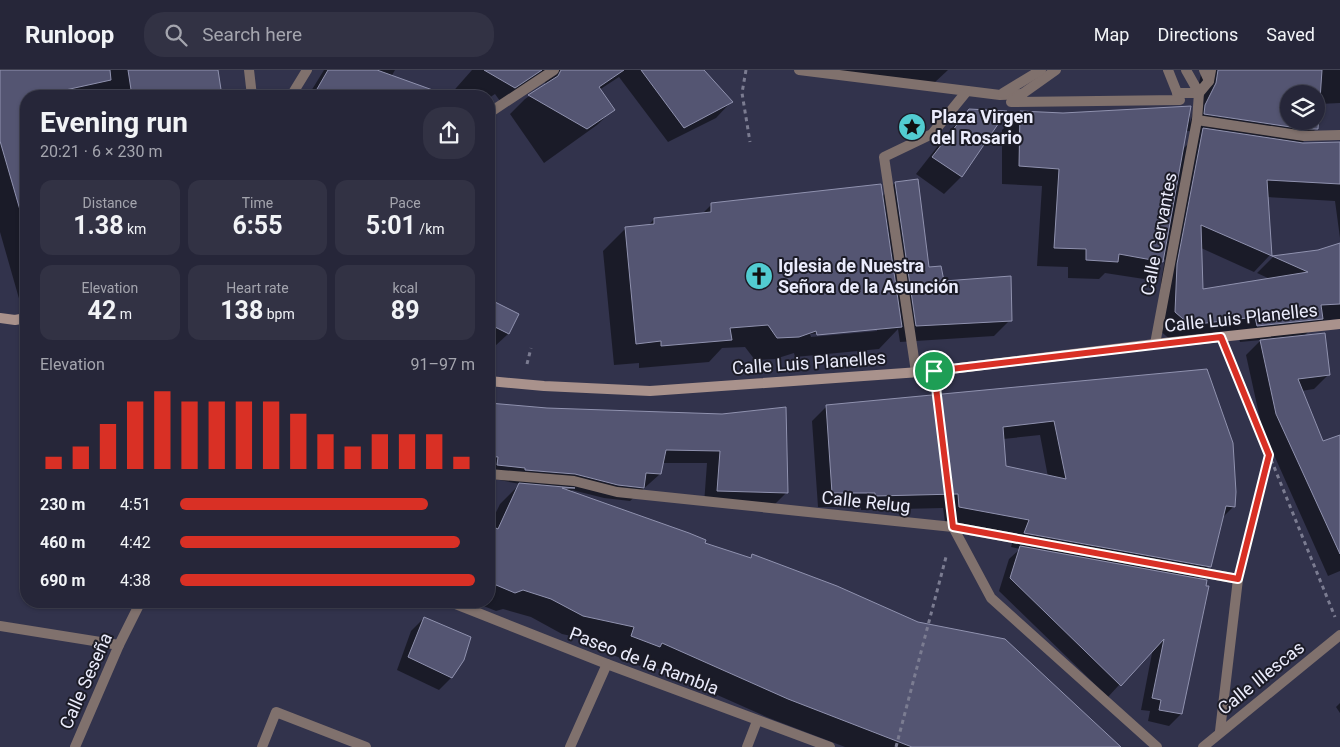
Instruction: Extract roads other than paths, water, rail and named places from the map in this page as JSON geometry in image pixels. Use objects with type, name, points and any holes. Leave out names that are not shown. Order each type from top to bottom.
[{"type":"street","points":[[249,70],[251,90]]},
{"type":"street","points":[[295,90],[307,70]]},
{"type":"street","points":[[495,109],[554,70]]},
{"type":"street","points":[[798,70],[1000,95],[1022,94]]},
{"type":"street","points":[[1000,95],[1030,79],[1041,70]]},
{"type":"street","points":[[1056,70],[1011,102],[1180,100],[1168,70]]},
{"type":"street","points":[[1186,70],[1199,93]]},
{"type":"street","points":[[1204,70],[1209,81]]},
{"type":"street","points":[[1199,93],[1209,81],[1211,70]]},
{"type":"street","points":[[916,372],[884,157],[932,134],[967,91]]},
{"type":"street","points":[[1177,93],[1199,93]]},
{"type":"street","name":"Calle Cervantes","points":[[1155,344],[1196,126],[1199,93]]},
{"type":"street","points":[[1196,126],[1304,136],[1340,135]]},
{"type":"street","points":[[0,318],[20,319]]},
{"type":"street","name":"Calle Luis Planelles","points":[[495,382],[650,391],[934,371],[1340,324]]},
{"type":"street","name":"Calle Relug","points":[[495,474],[574,481],[627,493],[953,527],[1238,579],[1220,732]]},
{"type":"street","points":[[953,527],[991,598],[1157,747]]},
{"type":"street","name":"Calle Seseña","points":[[75,747],[119,645],[138,608]]},
{"type":"street","name":"Paseo de la Rambla","points":[[466,608],[757,721],[830,747]]},
{"type":"street","points":[[0,626],[119,645]]},
{"type":"street","name":"Calle Illescas","points":[[1202,747],[1339,630]]},
{"type":"street","points":[[570,747],[608,664]]},
{"type":"street","points":[[262,747],[276,712],[366,747]]},
{"type":"street","points":[[747,747],[757,721]]},
{"type":"place","name":"Plaza Virgen del Rosario","points":[[912,127]]},
{"type":"place","name":"Iglesia de Nuestra Señora de la Asunción","points":[[759,276]]}]
